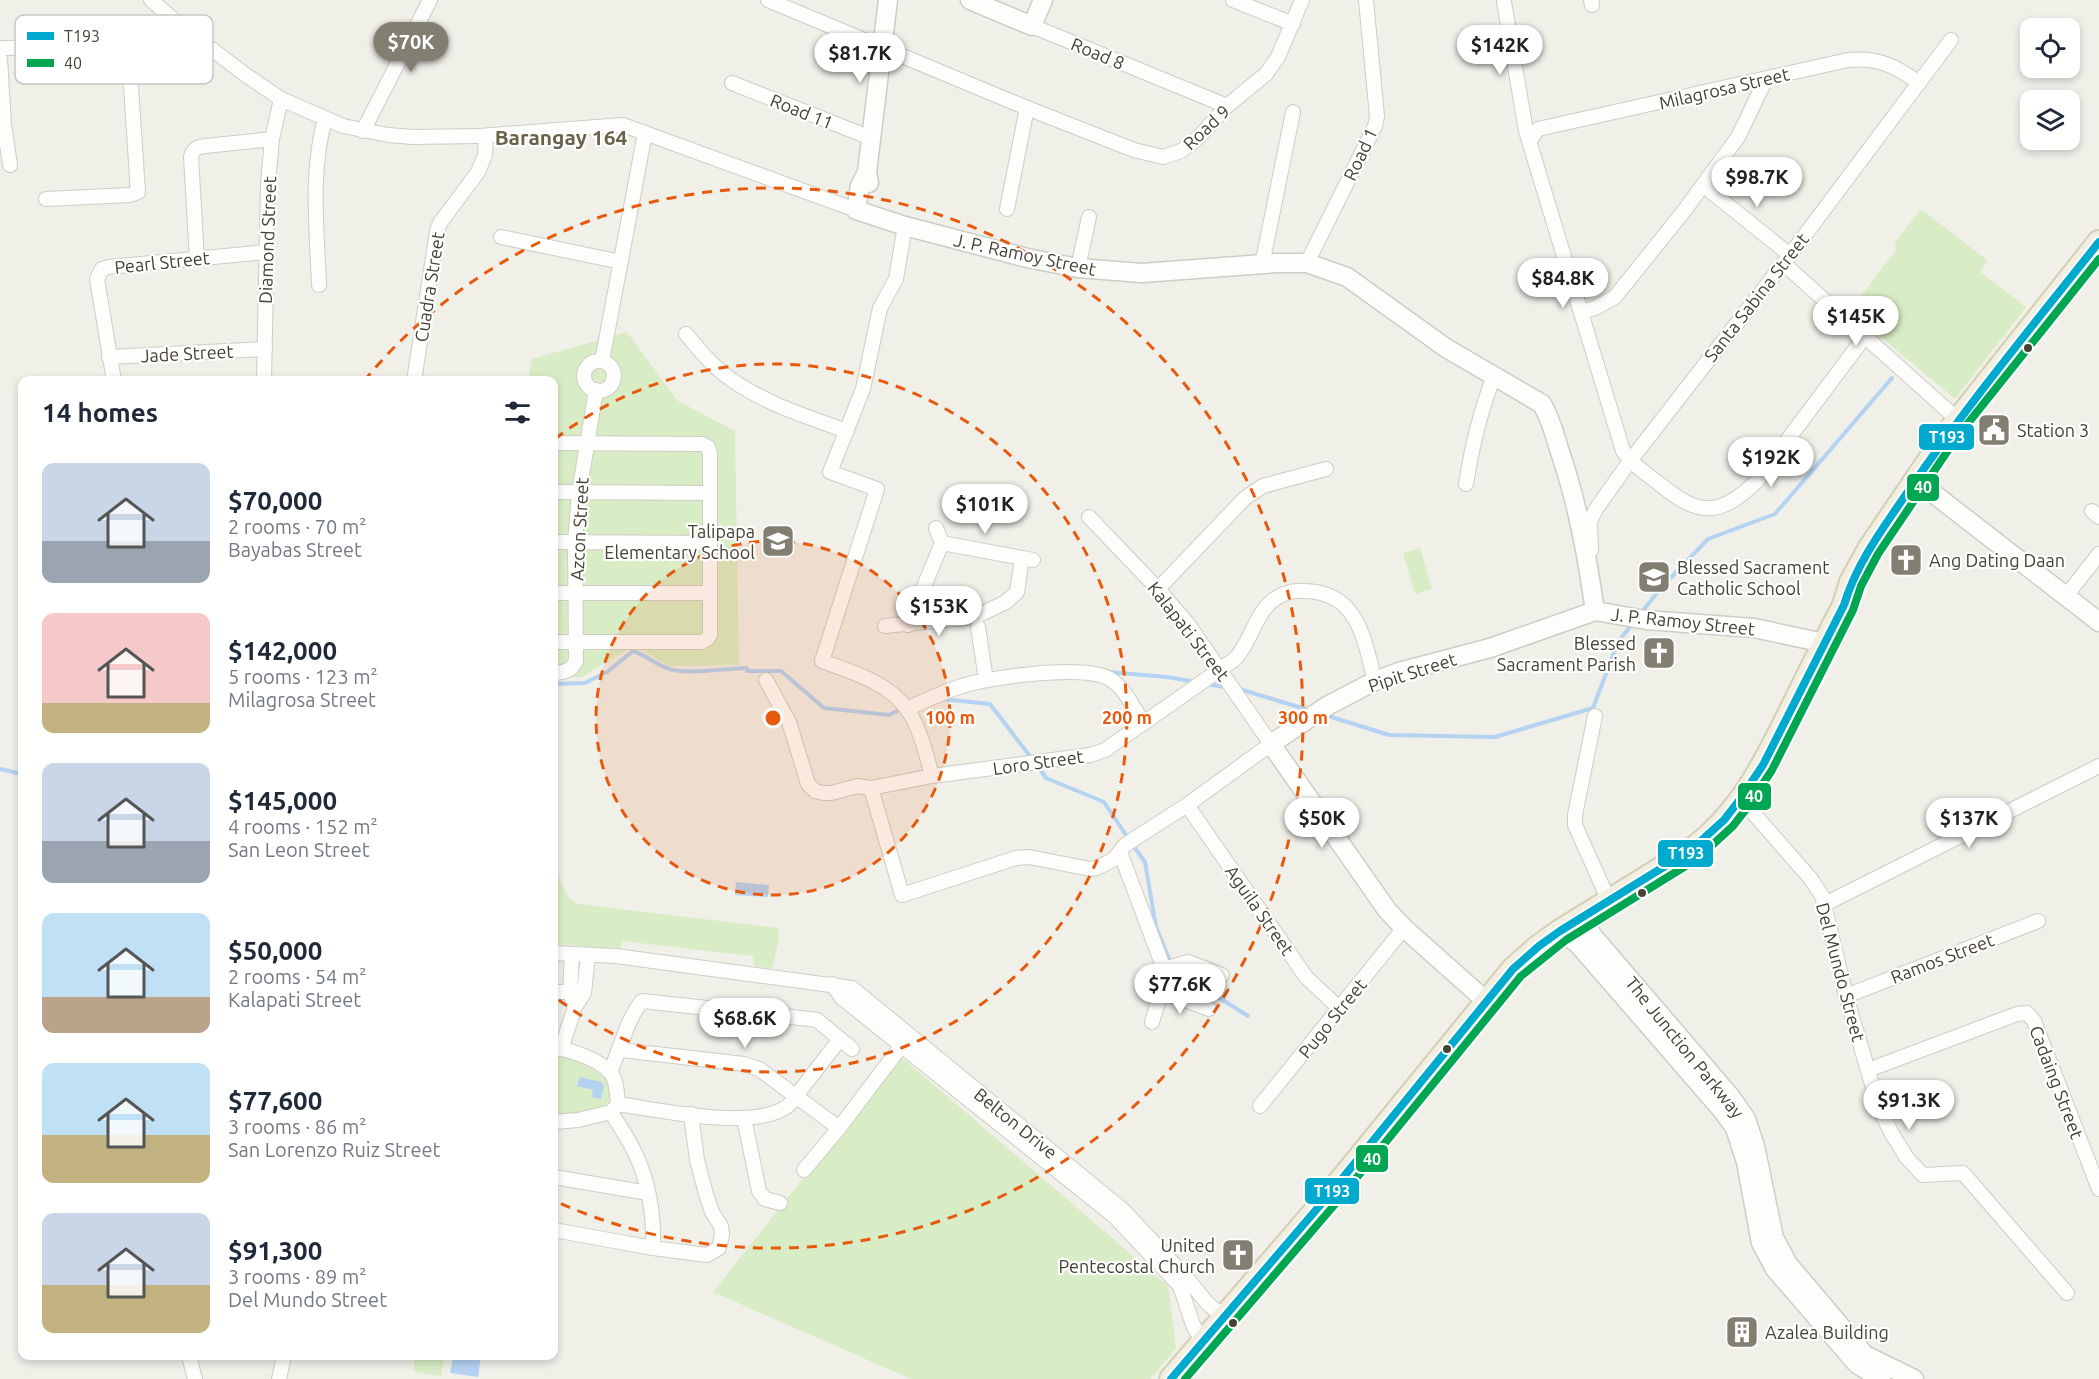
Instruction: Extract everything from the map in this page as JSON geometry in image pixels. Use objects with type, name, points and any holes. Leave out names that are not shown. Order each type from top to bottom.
[{"type":"main road","points":[[1171,1379],[1328,1196],[1513,969],[1560,931],[1710,837],[1756,779],[1844,605],[1860,590],[1921,483],[1962,424],[2099,242]]},
{"type":"main road","points":[[1962,424],[2099,261]]},
{"type":"street","name":"J. P. Ramoy Street","points":[[152,0],[168,15]]},
{"type":"street","points":[[363,131],[430,0]]},
{"type":"street","name":"Road 9","points":[[768,0],[1027,108],[1134,150],[1163,157],[1181,151],[1198,138],[1227,106],[1266,74],[1278,57],[1302,0]]},
{"type":"street","points":[[861,212],[860,186],[867,172],[888,0]]},
{"type":"street","name":"Road 8","points":[[970,0],[1227,106]]},
{"type":"street","points":[[1032,26],[1043,0]]},
{"type":"street","points":[[1233,0],[1293,24]]},
{"type":"street","name":"Road 1","points":[[1307,263],[1375,126],[1377,116],[1366,0]]},
{"type":"street","points":[[1504,2],[1526,131],[1623,451],[1630,461],[1680,501],[1694,506],[1712,508],[1725,505],[1741,497],[1756,482],[1866,335]]},
{"type":"street","name":"Santa Sabina Street","points":[[1588,564],[1592,516],[1630,461],[1787,259],[1951,40]]},
{"type":"street","points":[[0,48],[15,48]]},
{"type":"street","name":"J. P. Ramoy Street","points":[[213,50],[281,99],[325,120],[363,131],[413,137],[486,136],[623,125],[861,212],[1027,258],[1078,268],[1142,273],[1307,263],[1328,269],[1362,287],[1446,348],[1542,404],[1578,509],[1595,611],[1646,620],[1754,628],[1824,643]]},
{"type":"street","name":"Milagrosa Street","points":[[1530,140],[1538,129],[1865,58],[1884,61],[1919,83]]},
{"type":"street","points":[[0,59],[4,124],[10,165]]},
{"type":"street","points":[[1581,312],[1606,303],[1615,297],[1704,186],[1738,137],[1766,79]]},
{"type":"street","name":"Road 11","points":[[732,83],[872,138]]},
{"type":"street","points":[[46,200],[130,195],[138,192],[131,84]]},
{"type":"street","name":"Diamond Street","points":[[264,376],[268,183],[272,139],[281,99]]},
{"type":"street","points":[[1007,209],[1027,108]]},
{"type":"street","points":[[1262,265],[1293,112]]},
{"type":"street","points":[[319,285],[316,186],[320,137],[325,120]]},
{"type":"street","points":[[597,390],[588,385],[584,376],[588,366],[602,361],[645,133]]},
{"type":"street","name":"Cuadra Street","points":[[415,376],[437,231],[440,223],[478,172],[484,155],[486,136]]},
{"type":"street","points":[[197,259],[192,151],[197,147],[272,139]]},
{"type":"street","points":[[1704,186],[1787,259],[1962,424]]},
{"type":"street","points":[[1078,268],[1089,217]]},
{"type":"street","points":[[905,226],[896,279],[880,308],[863,389],[830,472],[877,489],[822,661],[878,684],[907,709],[924,748],[932,776]]},
{"type":"street","points":[[501,237],[621,262]]},
{"type":"street","name":"Pearl Street","points":[[113,376],[97,279],[102,269],[266,252]]},
{"type":"street","points":[[686,334],[709,361],[732,380],[777,404],[847,431]]},
{"type":"street","name":"Jade Street","points":[[109,357],[265,349]]},
{"type":"street","name":"Azcon Street","points":[[558,673],[573,668],[576,661],[575,542],[579,492],[597,390],[611,386],[614,376],[611,367],[602,361]]},
{"type":"street","points":[[1466,484],[1482,404],[1494,376]]},
{"type":"street","points":[[558,443],[702,444],[708,447],[710,454],[710,634],[707,639],[702,642],[558,642]]},
{"type":"street","points":[[1158,589],[1245,498],[1263,486],[1326,469]]},
{"type":"street","points":[[1921,483],[2099,622]]},
{"type":"street","points":[[558,492],[709,494]]},
{"type":"street","name":"Kalapati Street","points":[[1089,517],[1188,624],[1387,910],[1486,1001]]},
{"type":"street","points":[[908,625],[942,543],[936,528]]},
{"type":"street","points":[[558,542],[710,543]]},
{"type":"street","points":[[885,627],[974,622],[1006,602],[1017,592],[1028,559],[942,543]]},
{"type":"street","points":[[2066,596],[2099,554]]},
{"type":"street","name":"Loro Street","points":[[766,680],[789,722],[808,784],[815,791],[823,793],[858,786],[871,788],[932,776],[1090,755],[1104,750],[1220,670],[1242,651],[1257,620],[1272,602],[1284,593],[1311,591],[1334,598],[1351,612],[1363,635],[1375,681]]},
{"type":"street","points":[[558,593],[710,593]]},
{"type":"street","name":"Pipit Street","points":[[871,788],[902,895],[1016,858],[1029,857],[1090,869],[1097,868],[1114,859],[1123,849],[1327,706],[1375,681],[1399,672],[1490,648],[1595,611]]},
{"type":"street","points":[[974,622],[983,681]]},
{"type":"street","points":[[907,709],[938,694],[983,681],[1053,673],[1100,675],[1110,679],[1119,687],[1143,723]]},
{"type":"street","points":[[1595,716],[1575,815],[1575,825],[1609,901]]},
{"type":"street","points":[[1825,904],[2099,766]]},
{"type":"street","name":"Del Mundo Street","points":[[1741,799],[1811,879],[1825,904],[1846,996],[1880,1108],[1892,1134],[1923,1175],[1963,1173],[2067,1293]]},
{"type":"street","name":"Aguila Street","points":[[1187,806],[1306,977],[1340,1008]]},
{"type":"street","points":[[1123,849],[1164,969],[1163,992],[1152,1022]]},
{"type":"street","name":"The Junction Parkway","points":[[1583,916],[1592,935],[1730,1096],[1746,1119],[1757,1156],[1768,1241]]},
{"type":"street","name":"Ramos Street","points":[[1846,996],[2038,921]]},
{"type":"street","name":"Pugo Street","points":[[1260,1106],[1404,928]]},
{"type":"street","name":"The Junction Parkway","points":[[1560,931],[1578,944],[1735,1128],[1775,1269],[1857,1364],[1885,1376],[1914,1379]]},
{"type":"street","name":"Belton Drive","points":[[558,953],[616,956],[852,988],[1092,1192],[1184,1283],[1224,1317]]},
{"type":"street","points":[[573,954],[577,992]]},
{"type":"street","points":[[558,1046],[575,1007],[588,955]]},
{"type":"street","points":[[1164,969],[1188,962],[1222,975]]},
{"type":"street","name":"Belton Drive","points":[[832,984],[842,998],[1092,1192]]},
{"type":"street","points":[[558,992],[577,992]]},
{"type":"street","points":[[1163,992],[1209,1008]]},
{"type":"street","points":[[610,1072],[621,1050],[634,1010],[642,1001],[817,1020],[852,1049]]},
{"type":"street","name":"Cadaing Street","points":[[1868,1070],[2024,1013],[2030,1015],[2099,1189]]},
{"type":"street","points":[[558,1122],[578,1120],[615,1108],[744,1118],[766,1116],[783,1110],[797,1096],[840,1039]]},
{"type":"street","points":[[804,1170],[839,1128],[902,1044]]},
{"type":"street","points":[[558,1048],[587,1057],[610,1072],[614,1080],[615,1108],[635,1152],[648,1193],[654,1225],[653,1248]]},
{"type":"street","points":[[621,1050],[744,1064],[759,1069],[839,1128]]},
{"type":"street","points":[[558,1231],[707,1255],[719,1248],[722,1235],[721,1226],[712,1212],[706,1194],[697,1160],[691,1114]]},
{"type":"street","points":[[744,1118],[759,1191],[765,1199],[780,1203]]},
{"type":"street","points":[[558,1178],[648,1193]]},
{"type":"street","name":"Belton Drive","points":[[1184,1283],[1193,1325],[1202,1341]]},
{"type":"street","points":[[1188,1308],[1202,1298]]},
{"type":"street","points":[[190,1360],[195,1379]]},
{"type":"street","points":[[279,1379],[283,1360]]},
{"type":"green space","points":[[1921,209],[1988,261],[1980,272],[2026,307],[1955,399],[1850,311],[1896,250],[1895,243]]},
{"type":"green space","points":[[627,332],[678,401],[735,431],[739,665],[669,666],[634,646],[582,677],[558,678],[558,376],[529,376],[532,359]]},
{"type":"green space","points":[[1420,548],[1432,589],[1415,594],[1403,553]]},
{"type":"green space","points":[[558,870],[568,896],[578,904],[778,928],[779,939],[771,968],[754,966],[753,956],[622,941],[620,949],[558,944]]},
{"type":"green space","points":[[558,1055],[594,1070],[610,1085],[612,1094],[607,1103],[589,1113],[558,1116]]},
{"type":"green space","points":[[900,1056],[1168,1286],[1176,1348],[1150,1379],[911,1379],[713,1292]]},
{"type":"green space","points":[[415,1360],[444,1360],[441,1376],[413,1371]]},
{"type":"water","points":[[736,882],[769,885],[768,897],[735,895]]},
{"type":"water","points":[[580,1077],[601,1082],[604,1086],[601,1099],[591,1097],[593,1090],[577,1086]]},
{"type":"water","points":[[452,1360],[480,1360],[478,1377],[450,1373]]},
{"type":"waterway","points":[[1641,613],[1661,588],[1708,539],[1775,514],[1892,378]]},
{"type":"waterway","points":[[1325,715],[1389,735],[1495,737],[1593,708],[1618,642],[1633,623]]},
{"type":"waterway","points":[[558,684],[585,683],[607,672],[633,651],[675,670],[695,672],[747,668]]},
{"type":"waterway","points":[[747,671],[781,671],[824,708],[889,715],[903,708]]},
{"type":"waterway","points":[[1108,672],[1196,682]]},
{"type":"waterway","points":[[1206,684],[1225,687]]},
{"type":"waterway","points":[[1239,689],[1309,710]]},
{"type":"waterway","points":[[941,699],[990,704],[1032,759]]},
{"type":"waterway","points":[[1037,765],[1046,778],[1104,802],[1128,838]]},
{"type":"waterway","points":[[0,769],[18,773]]},
{"type":"waterway","points":[[1132,844],[1145,862],[1156,927],[1171,964]]},
{"type":"waterway","points":[[1175,970],[1248,1016]]},
{"type":"transit line","name":"T193","points":[[1171,1379],[1328,1196],[1513,969],[1560,931],[1691,850],[1724,820],[1763,765],[1844,605],[1856,574],[1881,531],[1978,395],[2099,242]]},
{"type":"transit line","name":"40","points":[[1185,1379],[1336,1203],[1521,976],[1566,940],[1697,859],[1733,826],[1772,770],[1853,610],[1861,586],[1878,554],[1957,437],[2099,259]]},
{"type":"place","name":"Station 3","points":[[1994,430]]},
{"type":"place","name":"Talipapa Elementary School","points":[[778,541]]},
{"type":"place","name":"Ang Dating Daan","points":[[1906,560]]},
{"type":"place","name":"Blessed Sacrament Catholic School","points":[[1654,577]]},
{"type":"place","name":"Blessed Sacrament Parish","points":[[1659,653]]},
{"type":"place","name":"United Pentecostal Church","points":[[1238,1255]]},
{"type":"place","name":"Azalea Building","points":[[1742,1332]]},
{"type":"district","name":"Barangay 164","points":[[561,137]]}]
